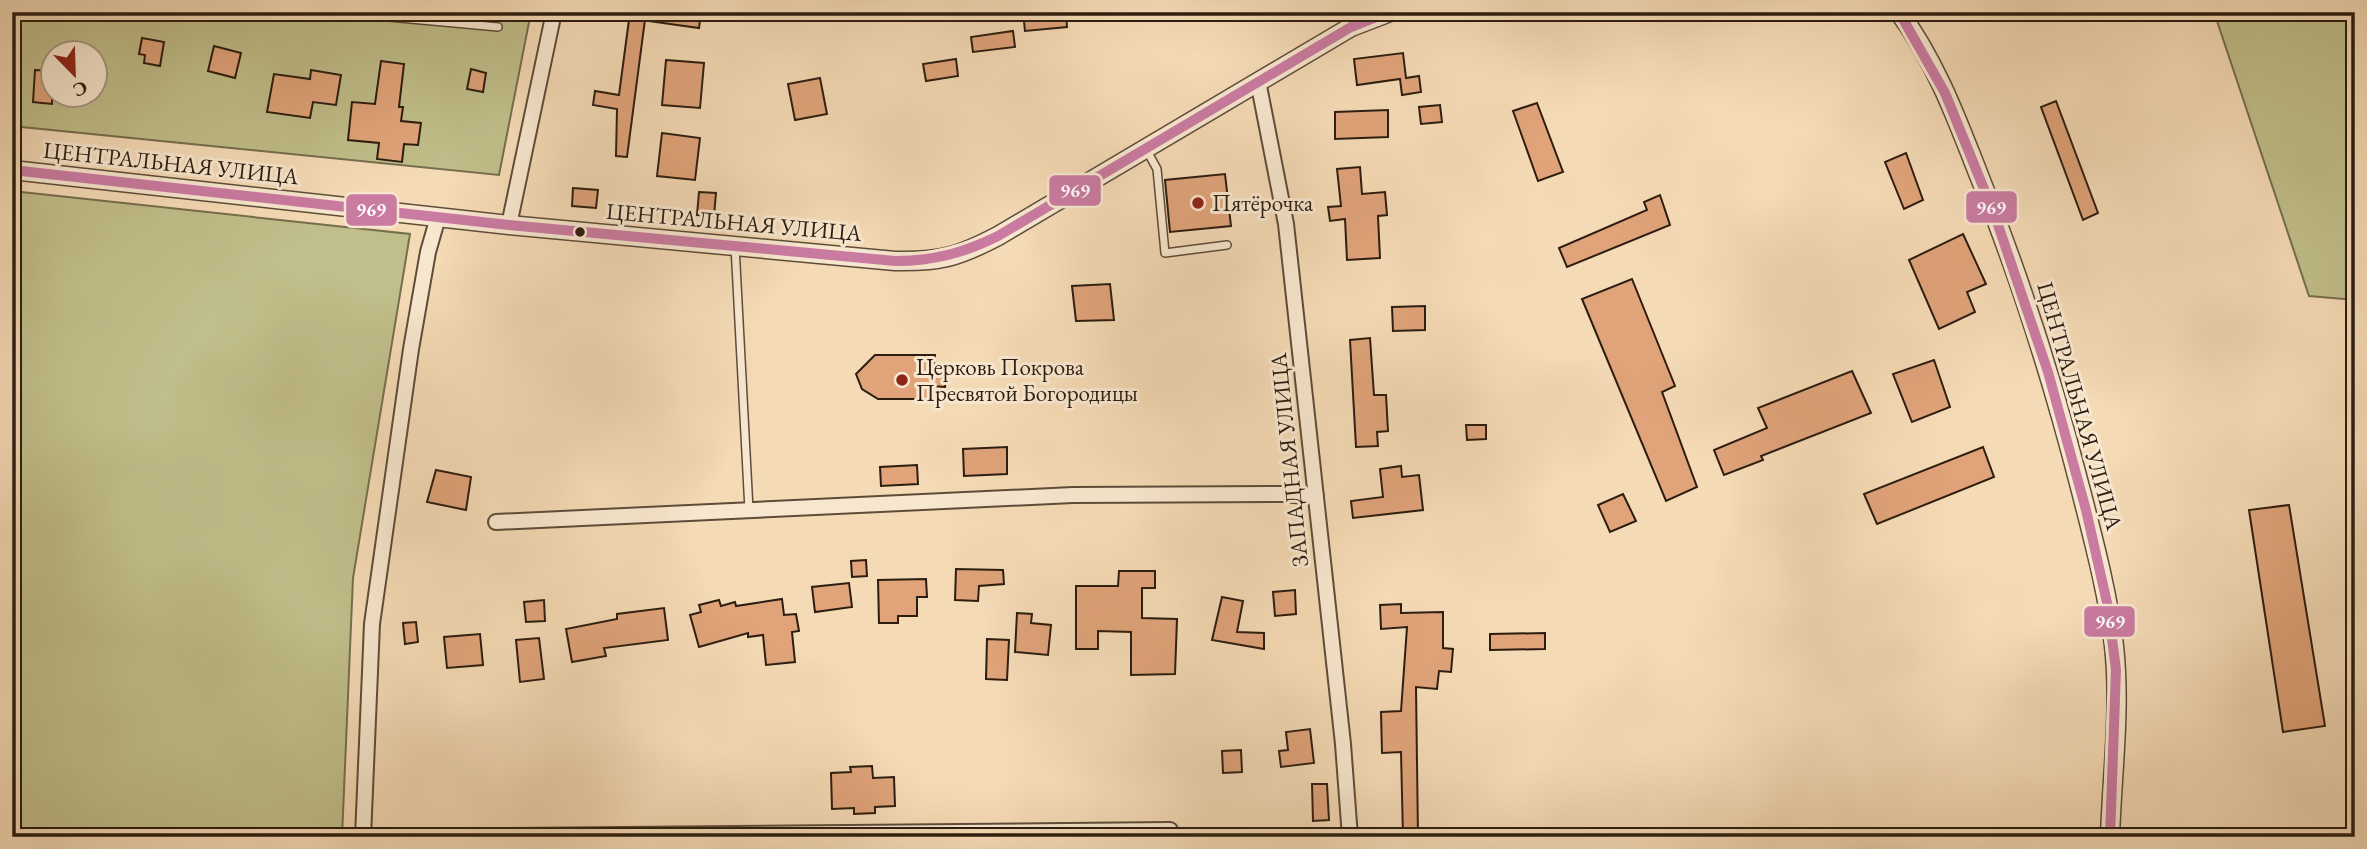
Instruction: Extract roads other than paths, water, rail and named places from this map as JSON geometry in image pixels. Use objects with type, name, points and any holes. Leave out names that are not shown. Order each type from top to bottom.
[{"type":"street","points":[[509,225],[554,12]]},
{"type":"street","name":"ЦЕНТРАЛЬНАЯ УЛИЦА","points":[[12,170],[509,225],[895,261],[933,262],[966,253],[998,236],[1351,27],[1390,12]]},
{"type":"street","name":"ЦЕНТРАЛЬНАЯ УЛИЦА","points":[[1899,12],[1935,73],[2017,273],[2067,436],[2101,568],[2114,645],[2117,704],[2110,837]]},
{"type":"street","name":"ЗАПАДНАЯ УЛИЦА","points":[[1258,81],[1286,223],[1350,837]]},
{"type":"street","points":[[363,837],[372,624],[411,349],[438,217]]},
{"type":"street","points":[[496,522],[1073,495],[1283,494],[1316,497]]},
{"type":"street","points":[[408,837],[1170,830],[1170,837]]},
{"type":"lane","points":[[334,12],[498,27]]},
{"type":"lane","points":[[1146,148],[1157,169],[1165,253],[1227,245]]},
{"type":"lane","points":[[735,246],[749,510]]},
{"type":"place","name":"Пятёрочка","points":[[1198,203]]},
{"type":"place","name":"Церковь Покрова Пресвятой Богородицы","points":[[902,380]]}]
